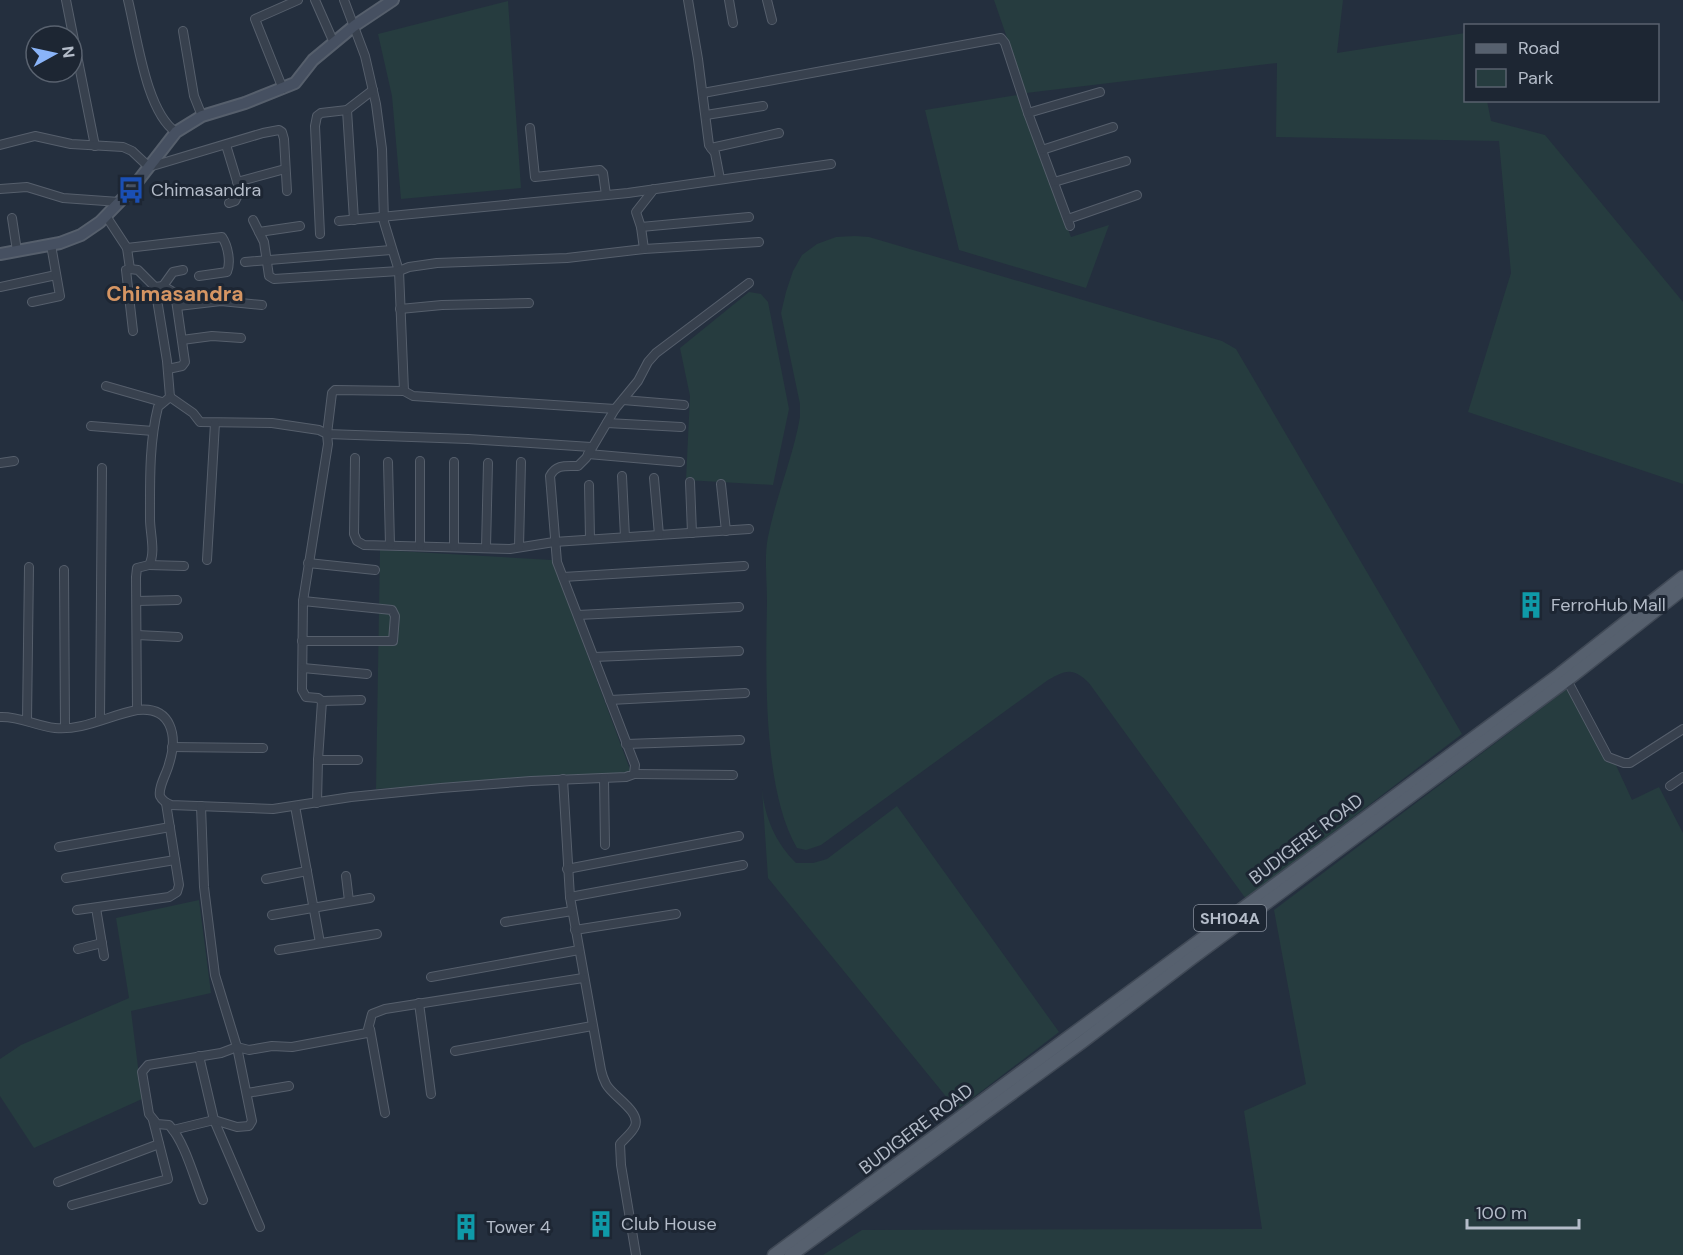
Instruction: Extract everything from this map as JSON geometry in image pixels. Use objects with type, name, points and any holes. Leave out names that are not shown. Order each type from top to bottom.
[{"type":"main road","name":"BUDIGERE ROAD","points":[[774,1255],[1560,674],[1683,577]]},
{"type":"main road","name":"BUDIGERE ROAD","points":[[791,1255],[1082,1042],[1567,680],[1683,589]]},
{"type":"street","points":[[66,0],[95,146]]},
{"type":"street","points":[[128,0],[151,98],[167,126],[176,132]]},
{"type":"street","points":[[283,89],[255,19],[298,0]]},
{"type":"street","points":[[315,0],[334,43]]},
{"type":"street","points":[[344,0],[365,56],[373,90],[382,149],[385,231],[399,271],[404,392]]},
{"type":"street","points":[[0,254],[51,245],[81,235],[120,202],[176,132],[202,116],[246,103],[295,82],[313,60],[354,26],[392,0]]},
{"type":"street","points":[[688,0],[711,148],[715,153],[720,179]]},
{"type":"street","points":[[729,0],[733,23]]},
{"type":"street","points":[[767,0],[772,20]]},
{"type":"street","points":[[183,31],[194,96],[202,116]]},
{"type":"street","points":[[703,93],[1001,38],[1069,222],[1137,195]]},
{"type":"street","points":[[320,234],[315,126],[317,116],[321,113],[347,110],[373,90]]},
{"type":"street","points":[[1028,113],[1100,92]]},
{"type":"street","points":[[706,115],[763,106]]},
{"type":"street","points":[[347,110],[354,220]]},
{"type":"street","points":[[1042,150],[1113,127]]},
{"type":"street","points":[[530,128],[535,177],[600,170],[603,172],[606,195]]},
{"type":"street","points":[[149,167],[279,130],[284,139],[287,191]]},
{"type":"street","points":[[711,148],[779,133]]},
{"type":"street","points":[[0,145],[35,136],[62,143],[127,148],[149,167]]},
{"type":"street","points":[[226,145],[240,191],[235,201],[229,203]]},
{"type":"street","points":[[1054,183],[1126,161]]},
{"type":"street","points":[[339,221],[606,195],[831,164]]},
{"type":"street","points":[[237,182],[285,169]]},
{"type":"street","points":[[0,189],[27,187],[63,198],[120,202]]},
{"type":"street","points":[[644,249],[636,212],[654,189]]},
{"type":"street","points":[[106,216],[127,248],[130,269]]},
{"type":"street","points":[[641,227],[749,217]]},
{"type":"street","points":[[12,218],[17,251]]},
{"type":"street","points":[[253,220],[264,242],[269,276],[274,279],[399,271],[409,267],[437,263],[567,258],[644,249],[759,242]]},
{"type":"street","points":[[259,232],[300,226]]},
{"type":"street","points":[[127,248],[222,237],[226,243],[229,268],[227,272],[199,276]]},
{"type":"street","points":[[32,302],[60,296],[51,245]]},
{"type":"street","points":[[245,262],[391,250]]},
{"type":"street","points":[[133,331],[126,270],[130,269],[138,270],[159,286],[176,293],[184,365],[168,369]]},
{"type":"street","points":[[159,286],[173,272],[183,270]]},
{"type":"street","points":[[0,287],[56,275]]},
{"type":"street","points":[[634,774],[634,765],[557,562],[550,476],[559,467],[578,466],[590,451],[615,409],[638,381],[648,362],[656,353],[749,283]]},
{"type":"street","points":[[149,565],[152,559],[150,520],[153,431],[158,407],[166,400],[168,369],[159,286]]},
{"type":"street","points":[[177,306],[221,301],[262,305]]},
{"type":"street","points":[[400,309],[442,305],[529,303]]},
{"type":"street","points":[[182,340],[212,336],[241,338]]},
{"type":"street","points":[[106,386],[166,400],[193,412],[200,422],[272,423],[320,430],[327,434],[468,439],[681,462]]},
{"type":"street","points":[[361,700],[322,700],[303,695],[302,690],[303,601],[328,444],[332,393],[335,390],[404,392],[413,396],[615,409]]},
{"type":"street","points":[[623,400],[684,405]]},
{"type":"street","points":[[207,560],[215,423]]},
{"type":"street","points":[[607,423],[681,427]]},
{"type":"street","points":[[91,426],[153,431]]},
{"type":"street","points":[[355,458],[354,534],[357,542],[364,544],[519,548],[590,539],[749,529]]},
{"type":"street","points":[[0,463],[14,461]]},
{"type":"street","points":[[420,461],[420,546]]},
{"type":"street","points":[[388,462],[390,545]]},
{"type":"street","points":[[454,462],[454,547]]},
{"type":"street","points":[[519,548],[521,462]]},
{"type":"street","points":[[486,548],[488,463]]},
{"type":"street","points":[[100,719],[102,468]]},
{"type":"street","points":[[622,476],[625,537]]},
{"type":"street","points":[[654,478],[659,535]]},
{"type":"street","points":[[690,482],[692,533]]},
{"type":"street","points":[[721,484],[726,531]]},
{"type":"street","points":[[589,485],[590,539]]},
{"type":"street","points":[[308,563],[375,570]]},
{"type":"street","points":[[137,710],[137,568],[149,565],[184,566]]},
{"type":"street","points":[[563,577],[744,566]]},
{"type":"street","points":[[27,720],[29,567]]},
{"type":"street","points":[[64,570],[65,728]]},
{"type":"street","points":[[137,601],[177,600]]},
{"type":"street","points":[[302,641],[393,641],[395,616],[392,610],[303,601]]},
{"type":"street","points":[[578,615],[738,607]]},
{"type":"street","points":[[137,635],[178,636]]},
{"type":"street","points":[[594,657],[739,651]]},
{"type":"street","points":[[303,668],[367,674]]},
{"type":"street","points":[[1567,680],[1608,758],[1630,763],[1683,729]]},
{"type":"street","points":[[610,700],[745,693]]},
{"type":"street","points":[[317,803],[322,700]]},
{"type":"street","points":[[0,717],[27,720],[53,728],[65,728],[137,710],[151,710],[165,716],[170,726],[172,747],[170,763],[160,792],[166,802],[179,885],[177,892],[169,897],[77,910]]},
{"type":"street","points":[[626,744],[740,740]]},
{"type":"street","points":[[172,747],[264,748]]},
{"type":"street","points":[[318,760],[358,760]]},
{"type":"street","points":[[166,802],[171,805],[273,809],[441,788],[626,777],[634,774],[733,775]]},
{"type":"street","points":[[1670,786],[1683,777]]},
{"type":"street","points":[[604,778],[605,845]]},
{"type":"street","points":[[563,779],[570,897],[601,1071],[606,1085],[636,1118],[635,1126],[620,1144],[621,1165],[636,1255]]},
{"type":"street","points":[[173,1130],[214,1120],[237,1127],[249,1126],[252,1121],[237,1047],[215,975],[204,887],[201,806]]},
{"type":"street","points":[[296,806],[320,943]]},
{"type":"street","points":[[59,847],[170,827]]},
{"type":"street","points":[[567,869],[739,836]]},
{"type":"street","points":[[66,878],[175,860]]},
{"type":"street","points":[[570,897],[743,865]]},
{"type":"street","points":[[266,879],[307,871]]},
{"type":"street","points":[[346,876],[349,901]]},
{"type":"street","points":[[272,915],[370,897]]},
{"type":"street","points":[[96,908],[104,956]]},
{"type":"street","points":[[505,922],[572,910]]},
{"type":"street","points":[[575,930],[676,914]]},
{"type":"street","points":[[279,950],[377,934]]},
{"type":"street","points":[[78,949],[102,943]]},
{"type":"street","points":[[431,977],[579,950]]},
{"type":"street","points":[[203,1200],[173,1130],[169,1125],[157,1124],[149,1114],[142,1072],[148,1065],[221,1053],[237,1047],[249,1050],[272,1046],[292,1047],[355,1037],[367,1033],[370,1017],[374,1012],[583,978]]},
{"type":"street","points":[[419,1003],[431,1095]]},
{"type":"street","points":[[369,1025],[385,1113]]},
{"type":"street","points":[[454,1051],[592,1026]]},
{"type":"street","points":[[199,1056],[214,1120],[260,1227]]},
{"type":"street","points":[[247,1093],[289,1086]]},
{"type":"street","points":[[72,1206],[168,1179],[153,1120]]},
{"type":"street","points":[[58,1182],[159,1144]]},
{"type":"green space","points":[[994,0],[1343,0],[1337,53],[1464,33],[1464,102],[1487,102],[1491,121],[1545,135],[1683,302],[1683,484],[1468,412],[1511,273],[1499,141],[1276,137],[1277,63],[1026,93]]},
{"type":"green space","points":[[508,1],[521,188],[401,199],[392,96],[378,34]]},
{"type":"green space","points":[[1017,95],[1071,237],[1109,225],[1086,288],[959,250],[925,110]]},
{"type":"green space","points":[[836,237],[869,237],[1222,341],[1236,349],[1462,734],[1246,899],[1089,683],[1074,672],[1065,672],[1048,680],[821,845],[806,850],[797,848],[777,794],[768,728],[767,545],[771,522],[800,417],[800,404],[781,313],[793,271],[802,255],[817,244]]},
{"type":"green space","points":[[749,292],[761,294],[768,302],[789,409],[773,485],[686,480],[690,396],[680,348]]},
{"type":"green space","points":[[380,550],[552,560],[631,772],[376,789]]},
{"type":"green space","points":[[1567,689],[1606,762],[1615,763],[1632,800],[1659,787],[1683,833],[1683,1255],[823,1255],[862,1230],[1262,1229],[1244,1111],[1306,1084],[1274,910]]},
{"type":"green space","points":[[762,789],[772,829],[782,847],[796,863],[813,863],[827,859],[897,806],[1059,1032],[957,1110],[768,878]]},
{"type":"green space","points":[[199,900],[211,993],[131,1011],[142,1099],[34,1148],[0,1096],[0,1059],[21,1045],[129,998],[116,918]]},
{"type":"place","name":"Chimasandra","points":[[131,190]]},
{"type":"place","name":"FerroHub Mall","points":[[1531,605]]},
{"type":"place","name":"Club House","points":[[601,1224]]},
{"type":"place","name":"Tower 4","points":[[466,1227]]},
{"type":"district","name":"Chimasandra","points":[[175,294]]}]
